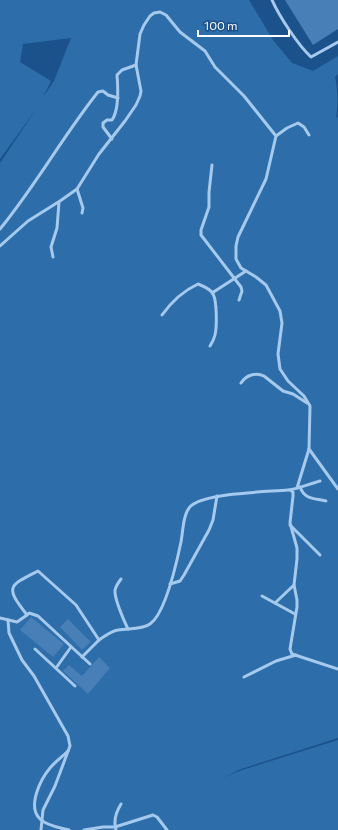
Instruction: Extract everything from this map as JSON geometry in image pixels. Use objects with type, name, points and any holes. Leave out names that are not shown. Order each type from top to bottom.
[{"type":"lane","points":[[272,0],[282,19],[300,45],[311,57],[338,42]]},
{"type":"lane","points":[[0,246],[28,221],[77,189],[99,154],[125,121],[140,96],[141,91],[136,64],[140,34],[150,16],[154,13],[160,12],[166,15],[180,32],[205,51],[214,67],[244,96],[276,136]]},
{"type":"lane","points":[[112,139],[103,127],[103,123],[107,120],[113,119],[118,98],[117,75],[122,70],[136,64]]},
{"type":"lane","points":[[0,229],[28,194],[74,123],[98,92],[102,91],[108,95],[118,98]]},
{"type":"lane","points":[[309,135],[304,127],[298,123],[287,128],[276,136],[266,179],[238,237],[236,259],[241,268],[266,285],[280,311],[282,322],[278,354],[280,369],[288,381],[304,396],[310,406],[309,449],[298,487],[305,496],[326,501]]},
{"type":"lane","points":[[212,165],[209,187],[209,208],[201,230],[201,235],[235,279],[242,291],[239,300]]},
{"type":"lane","points":[[77,189],[83,208],[82,212]]},
{"type":"lane","points":[[53,257],[51,247],[57,228],[59,202]]},
{"type":"lane","points":[[212,293],[246,271]]},
{"type":"lane","points":[[162,315],[187,289],[198,284],[205,287],[212,293],[215,301],[215,336],[210,346]]},
{"type":"lane","points":[[241,383],[247,377],[261,374],[283,391],[301,398],[310,406]]},
{"type":"lane","points":[[309,449],[338,489]]},
{"type":"lane","points":[[82,658],[99,640],[116,630],[144,627],[151,624],[163,607],[181,542],[185,519],[191,505],[217,496],[290,490],[320,481]]},
{"type":"lane","points":[[290,490],[293,492],[290,525],[297,548],[294,585],[297,600],[290,649],[292,654],[338,669]]},
{"type":"lane","points":[[170,584],[180,581],[209,530],[213,520],[217,496]]},
{"type":"lane","points":[[290,525],[320,555]]},
{"type":"lane","points":[[27,616],[16,602],[13,586],[17,582],[38,571],[76,605],[99,640]]},
{"type":"lane","points":[[121,579],[117,584],[115,591],[128,629]]},
{"type":"lane","points":[[275,603],[294,585]]},
{"type":"lane","points":[[262,596],[295,614]]},
{"type":"lane","points":[[0,618],[17,622],[29,613],[38,616],[90,664]]},
{"type":"lane","points":[[8,620],[9,633],[22,660],[34,676],[68,736],[70,746],[53,791],[43,810],[41,830]]},
{"type":"lane","points":[[56,668],[71,647]]},
{"type":"lane","points":[[35,649],[75,686]]},
{"type":"lane","points":[[244,677],[276,661],[296,655]]},
{"type":"lane","points":[[68,750],[44,776],[35,804],[39,818],[42,821],[56,828],[69,830]]},
{"type":"lane","points":[[115,829],[114,818],[116,811],[121,804]]},
{"type":"lane","points":[[84,830],[103,827],[115,829],[152,815],[157,817],[167,830]]},
{"type":"shaded area","points":[[0,0],[249,0],[273,40],[292,63],[313,71],[338,56],[338,74],[335,77],[337,87],[336,118],[338,117],[338,738],[241,769],[225,777],[242,770],[338,740],[338,830],[0,830],[0,163],[37,108],[0,159]],"holes":[[[71,38],[54,81],[43,97],[51,81],[20,62],[23,44]]]},
{"type":"building","points":[[285,0],[338,0],[338,29],[313,45]]},
{"type":"building","points":[[31,617],[64,644],[53,657],[20,630]]},
{"type":"building","points":[[68,619],[91,642],[82,650],[60,627]]},
{"type":"building","points":[[99,657],[110,668],[88,694],[63,671],[69,665],[82,676]]}]
